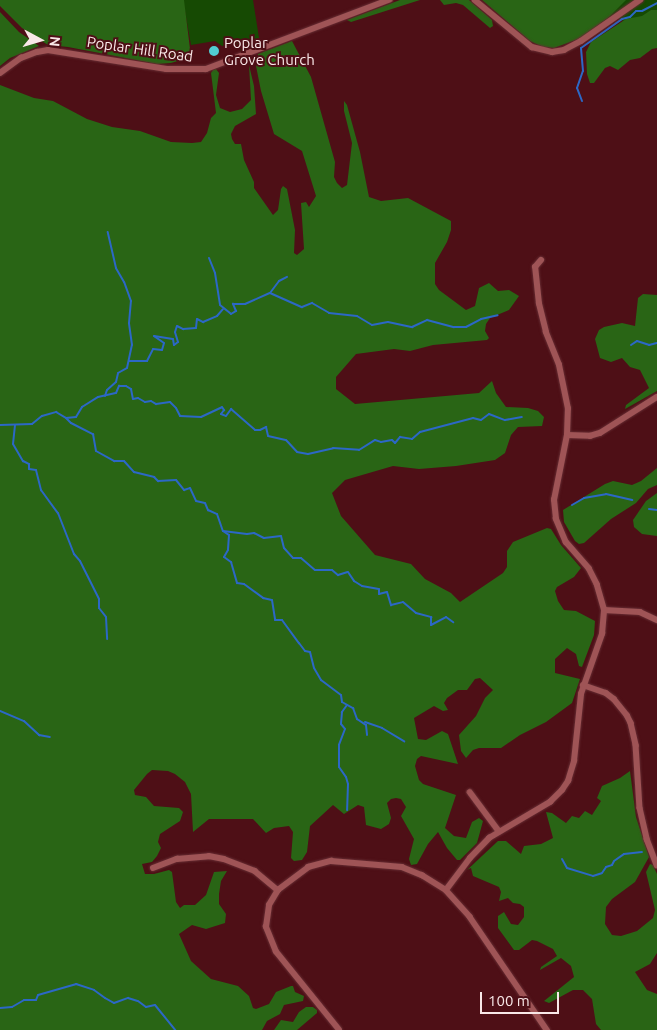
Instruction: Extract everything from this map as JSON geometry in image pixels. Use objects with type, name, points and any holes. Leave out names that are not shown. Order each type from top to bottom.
[{"type":"street","name":"Poplar Hill Road","points":[[0,73],[21,58],[48,50],[166,69],[206,70],[389,0]]},
{"type":"street","points":[[475,0],[532,47],[552,52],[564,50],[582,41],[640,0]]},
{"type":"street","points":[[446,890],[483,844],[500,831],[550,802],[558,796],[568,781],[574,758],[578,710],[583,685],[600,642],[604,610],[601,594],[593,576],[566,543],[556,518],[555,495],[567,435],[568,409],[564,387],[542,317],[537,291],[535,267],[541,260]]},
{"type":"street","points":[[567,435],[590,436],[600,434],[657,397]]},
{"type":"street","points":[[604,610],[640,612],[657,620]]},
{"type":"street","points":[[583,685],[606,693],[614,699],[627,714],[631,723],[636,745],[640,808],[647,839],[657,865]]},
{"type":"street","points":[[470,792],[500,831]]},
{"type":"street","points":[[153,868],[177,859],[209,856],[224,859],[255,871],[278,890]]},
{"type":"street","points":[[339,1030],[271,944],[266,927],[267,912],[278,890],[308,867],[331,861],[402,867],[422,875],[446,890],[470,917],[547,1030]]},
{"type":"green space","points":[[0,0],[184,0],[191,57],[171,63],[157,64],[48,45],[22,28],[0,6]]},
{"type":"green space","points":[[183,0],[253,0],[260,44],[241,52],[239,44],[222,46],[215,41],[191,45]]},
{"type":"green space","points":[[400,0],[420,0],[351,22],[347,20]]},
{"type":"green space","points":[[440,0],[469,0],[492,20],[493,26],[490,28],[463,5],[456,3],[444,5]]},
{"type":"green space","points":[[482,0],[626,0],[609,17],[581,38],[554,48],[543,47],[530,41]]},
{"type":"green space","points":[[496,0],[657,0],[657,37],[613,16],[606,22],[576,9]]},
{"type":"green space","points":[[651,10],[657,10],[657,48],[652,49],[640,58],[630,60],[618,70],[610,66],[605,68],[594,83],[590,83],[587,74],[586,52],[591,42],[626,19],[642,16]]},
{"type":"green space","points":[[0,12],[19,32],[39,46],[10,58],[0,66]]},
{"type":"green space","points":[[292,41],[311,77],[335,162],[334,177],[337,183],[342,188],[347,185],[352,143],[344,111],[344,101],[347,105],[360,152],[369,197],[381,201],[408,198],[451,221],[451,230],[447,242],[435,263],[435,284],[439,290],[466,310],[475,306],[479,288],[489,283],[498,291],[509,290],[519,296],[509,310],[490,318],[486,324],[485,331],[489,338],[487,340],[433,345],[410,351],[394,349],[356,354],[336,377],[336,389],[355,404],[479,393],[492,381],[496,393],[506,407],[528,408],[538,411],[544,417],[542,426],[518,427],[511,435],[505,453],[495,460],[419,469],[393,466],[345,480],[332,493],[341,516],[375,555],[411,564],[425,579],[451,593],[460,602],[503,573],[507,567],[507,551],[513,542],[547,528],[551,529],[561,545],[581,568],[574,577],[557,587],[555,591],[558,601],[564,610],[576,611],[595,621],[594,635],[582,667],[579,666],[576,654],[567,648],[555,659],[555,673],[580,679],[572,703],[546,722],[520,735],[501,748],[479,748],[473,750],[466,758],[461,751],[459,735],[476,716],[485,698],[493,690],[480,678],[475,679],[467,690],[458,690],[447,698],[444,703],[448,710],[443,711],[434,706],[414,718],[418,739],[426,740],[442,731],[448,734],[458,764],[421,756],[417,759],[415,766],[419,780],[423,784],[456,795],[445,828],[454,836],[466,838],[472,822],[479,818],[483,821],[477,843],[460,860],[457,860],[447,848],[438,832],[428,844],[417,864],[411,865],[409,859],[414,839],[401,816],[406,807],[401,799],[396,798],[391,799],[387,803],[391,818],[389,824],[381,829],[366,825],[364,807],[358,805],[344,814],[333,805],[310,826],[307,852],[302,860],[294,861],[291,858],[293,832],[289,826],[274,828],[266,833],[253,819],[209,819],[193,832],[191,794],[185,782],[168,771],[152,770],[147,774],[134,790],[135,795],[146,797],[154,806],[179,808],[183,812],[180,821],[160,834],[158,842],[161,848],[157,856],[152,862],[142,864],[145,874],[169,870],[172,872],[176,902],[180,908],[184,905],[195,905],[206,895],[214,872],[227,871],[221,881],[219,894],[219,904],[226,914],[225,923],[206,929],[192,925],[179,934],[191,961],[211,979],[238,986],[249,996],[253,1008],[256,1009],[269,1004],[276,992],[291,986],[293,986],[295,992],[304,996],[303,1001],[284,1005],[280,1014],[267,1021],[262,1030],[0,1030],[0,85],[34,98],[53,101],[87,119],[112,127],[140,131],[171,142],[192,143],[201,142],[207,133],[211,118],[216,113],[211,73],[213,70],[216,69],[219,73],[216,95],[220,108],[230,112],[242,109],[251,100],[249,65],[254,86],[256,114],[235,126],[231,134],[232,139],[235,144],[241,144],[244,160],[254,182],[254,188],[273,215],[278,210],[281,189],[283,186],[287,189],[295,230],[294,253],[297,255],[304,249],[301,203],[306,202],[309,207],[316,196],[302,151],[274,134],[261,91],[256,66],[258,54]]},
{"type":"green space","points":[[643,294],[657,295],[657,391],[625,409],[626,405],[649,388],[640,370],[630,367],[622,358],[611,362],[600,358],[595,339],[599,330],[604,327],[622,323],[635,326],[638,298]]},
{"type":"green space","points":[[657,468],[657,485],[648,489],[636,503],[611,519],[584,543],[579,544],[575,541],[564,522],[563,510],[605,484],[613,481],[632,485],[641,481]]},
{"type":"green space","points":[[657,493],[657,536],[642,534],[634,527],[633,520],[646,501]]},
{"type":"green space","points":[[630,771],[636,817],[649,857],[635,882],[612,899],[606,907],[605,924],[612,935],[621,936],[637,931],[653,918],[655,910],[646,872],[650,864],[653,865],[657,874],[657,953],[650,964],[635,972],[647,990],[657,994],[657,1030],[601,1030],[596,1024],[592,999],[583,990],[573,990],[549,1003],[544,1001],[574,977],[571,966],[561,958],[540,970],[541,967],[557,956],[553,949],[537,941],[532,940],[519,950],[514,950],[498,928],[498,916],[504,912],[511,924],[518,925],[524,917],[524,907],[513,903],[508,898],[499,901],[501,892],[499,887],[473,876],[471,868],[467,870],[498,841],[506,841],[521,854],[524,846],[541,844],[553,838],[546,812],[552,813],[566,823],[572,816],[579,818],[585,811],[592,815],[601,801],[597,798],[602,786]]},
{"type":"green space","points":[[306,1007],[313,1007],[317,1010],[317,1013],[297,1030],[274,1030],[281,1020],[293,1022],[299,1012]]},
{"type":"waterway","points":[[582,101],[577,88],[583,71],[581,48],[622,19],[630,17],[636,11],[642,11],[657,3]]},
{"type":"waterway","points":[[105,396],[107,390],[116,382],[118,373],[127,368],[132,345],[129,323],[131,301],[116,268],[108,232]]},
{"type":"waterway","points":[[209,258],[215,273],[220,305],[231,314],[236,311],[233,304],[245,304],[270,293],[279,281],[287,277]]},
{"type":"waterway","points":[[270,293],[302,307],[312,303],[329,313],[357,316],[372,325],[388,322],[412,327],[427,320],[454,327],[466,327],[481,319],[498,315]]},
{"type":"waterway","points":[[129,361],[147,361],[153,349],[162,350],[164,343],[154,336],[173,339],[174,345],[178,342],[175,332],[177,326],[183,329],[196,328],[197,319],[203,322],[217,316],[223,309]]},
{"type":"waterway","points":[[631,345],[637,341],[649,345],[657,343]]},
{"type":"waterway","points":[[0,425],[32,424],[42,416],[56,412],[66,418],[76,417],[82,407],[98,397],[116,393],[119,386],[126,386],[131,389],[133,399],[138,398],[145,402],[151,401],[156,404],[170,402],[180,416],[201,417],[222,407],[224,410],[221,414],[226,416],[231,409],[255,430],[266,427],[268,436],[286,440],[297,452],[308,454],[333,448],[359,450],[375,440],[381,442],[392,440],[395,443],[400,437],[412,439],[420,432],[473,418],[481,420],[489,414],[505,420],[522,417]]},
{"type":"waterway","points":[[66,418],[71,423],[93,434],[96,451],[114,461],[124,461],[134,472],[154,477],[158,481],[176,480],[184,490],[190,488],[196,501],[205,503],[208,510],[217,514],[223,531],[229,535],[228,550],[224,557],[231,562],[237,583],[244,584],[263,598],[272,600],[275,620],[282,620],[305,651],[310,652],[314,668],[321,680],[341,695],[342,702],[353,708],[357,719],[366,725],[367,735]]},
{"type":"waterway","points":[[15,425],[13,444],[23,461],[29,464],[29,469],[36,470],[41,490],[58,513],[74,554],[80,561],[99,599],[99,608],[106,617],[107,639]]},
{"type":"waterway","points":[[572,505],[584,498],[606,494],[632,500]]},
{"type":"waterway","points":[[649,509],[657,510]]},
{"type":"waterway","points":[[223,531],[254,533],[264,538],[281,536],[284,548],[293,558],[301,558],[315,570],[332,570],[338,575],[348,572],[354,581],[362,586],[379,589],[379,594],[387,592],[391,605],[403,602],[416,613],[431,617],[431,625],[446,617],[453,622]]},
{"type":"waterway","points":[[347,705],[342,712],[341,724],[345,729],[339,745],[339,767],[346,777],[348,784],[347,810]]},
{"type":"waterway","points":[[0,711],[24,721],[39,735],[50,737]]},
{"type":"waterway","points":[[365,722],[382,728],[404,741]]},
{"type":"waterway","points":[[562,859],[567,868],[593,876],[602,873],[606,867],[612,865],[614,861],[624,854],[642,852]]},
{"type":"waterway","points":[[0,1008],[12,1007],[24,1000],[36,1000],[38,995],[76,984],[94,990],[114,1003],[128,998],[138,1001],[146,1007],[155,1005],[175,1030]]},
{"type":"place","name":"Poplar Grove Church","points":[[214,51]]}]
